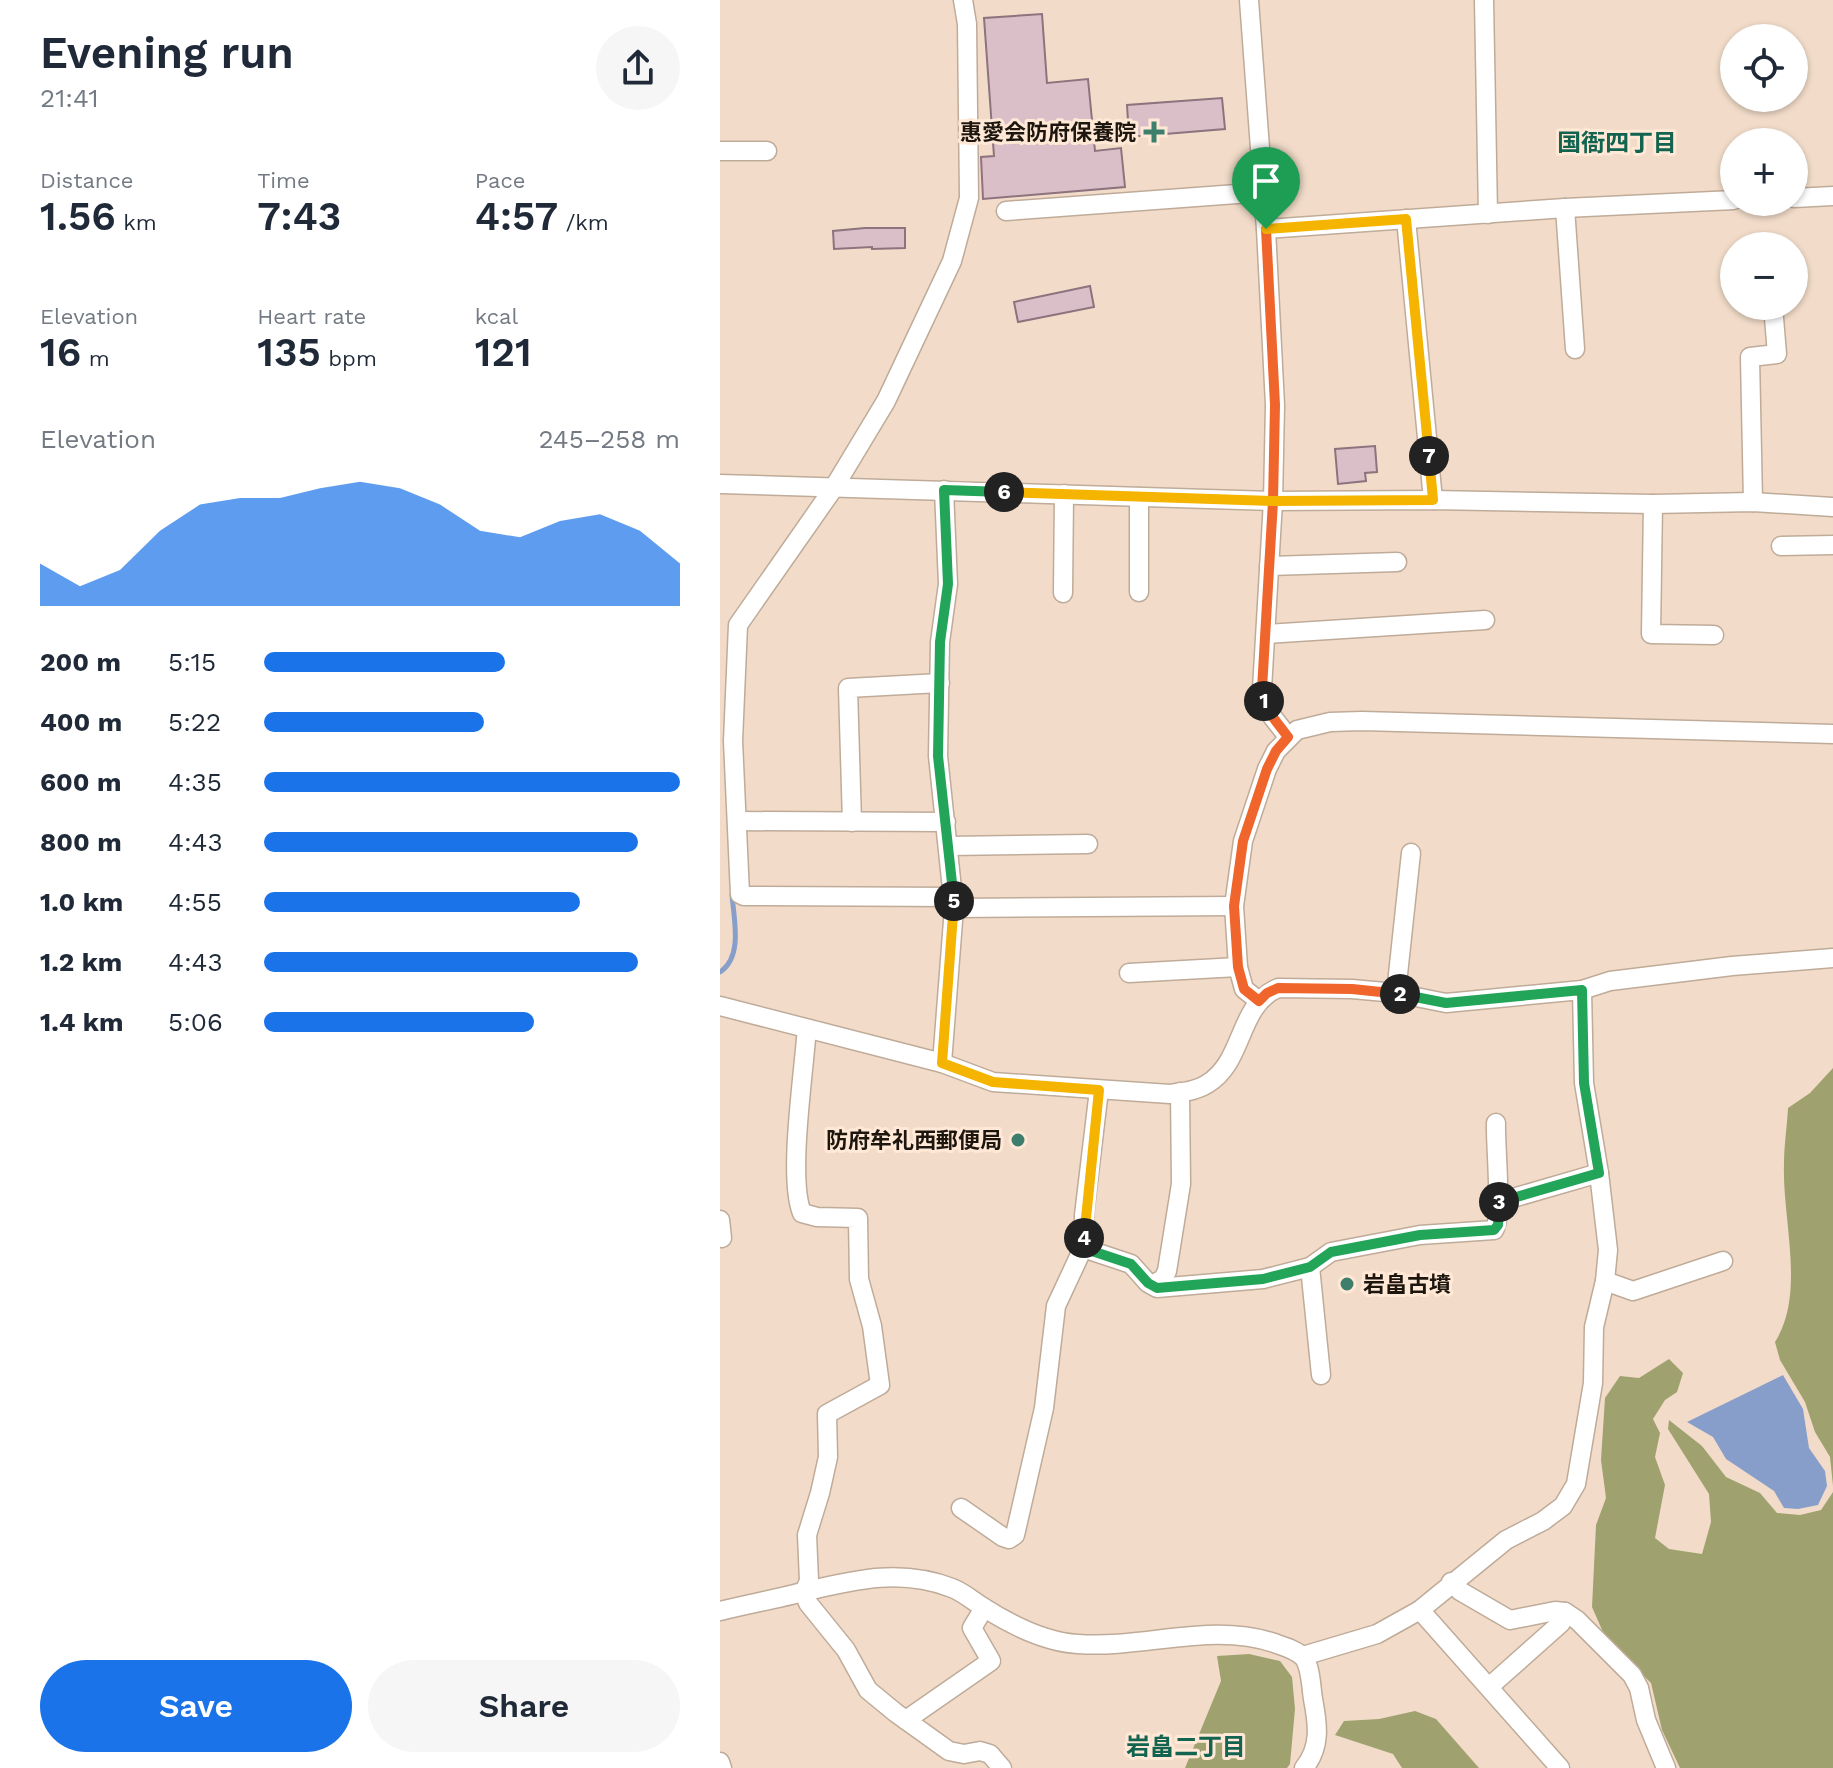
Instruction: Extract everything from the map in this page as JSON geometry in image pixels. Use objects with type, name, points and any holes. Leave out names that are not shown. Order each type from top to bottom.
[{"type":"street","points":[[963,0],[967,24],[969,198],[952,261],[886,401],[833,489],[738,625],[733,741],[740,894],[954,903],[1234,906]]},
{"type":"street","points":[[1249,0],[1264,192],[1275,405],[1262,689],[1265,707],[1288,737]]},
{"type":"street","points":[[1484,0],[1488,214]]},
{"type":"street","points":[[720,151],[767,151]]},
{"type":"street","points":[[1006,211],[1264,192]]},
{"type":"street","points":[[1808,197],[1833,196]]},
{"type":"street","points":[[1266,229],[1720,201]]},
{"type":"street","points":[[1565,208],[1575,349]]},
{"type":"street","points":[[1406,219],[1433,500]]},
{"type":"street","points":[[1753,502],[1750,357],[1777,354],[1774,320]]},
{"type":"street","points":[[720,484],[1273,501],[1753,502],[1833,507]]},
{"type":"street","points":[[942,1063],[954,903],[938,756],[940,642],[948,584],[944,490]]},
{"type":"street","points":[[1063,593],[1064,494]]},
{"type":"street","points":[[1139,497],[1139,592]]},
{"type":"street","points":[[1653,504],[1651,634],[1714,635]]},
{"type":"street","points":[[1781,546],[1833,545]]},
{"type":"street","points":[[1269,566],[1397,562]]},
{"type":"street","points":[[1266,634],[1485,620]]},
{"type":"street","points":[[852,822],[848,688],[940,683]]},
{"type":"street","points":[[1259,1001],[1244,989],[1238,967],[1234,906],[1243,841],[1276,751],[1288,737],[1312,724],[1362,721],[1833,734]]},
{"type":"street","points":[[737,821],[946,822]]},
{"type":"street","points":[[948,846],[1088,844]]},
{"type":"street","points":[[1396,993],[1411,853]]},
{"type":"street","points":[[720,1006],[942,1063],[993,1082],[1180,1092],[1206,1085],[1228,1065],[1249,1015],[1267,993],[1278,988],[1352,989],[1396,993],[1446,1003],[1582,990],[1610,981],[1732,966],[1833,958]]},
{"type":"street","points":[[1129,973],[1238,967]]},
{"type":"street","points":[[1303,1656],[1377,1634],[1420,1610],[1506,1540],[1543,1521],[1563,1506],[1576,1484],[1593,1383],[1594,1327],[1605,1281],[1608,1250],[1584,1083],[1582,990]]},
{"type":"street","points":[[810,1030],[806,1038],[797,1152],[797,1201],[802,1213],[817,1217],[858,1218],[859,1279],[872,1326],[880,1385],[827,1414],[828,1457],[807,1535],[809,1581],[804,1592],[808,1603],[854,1662],[868,1690],[949,1751],[990,1754],[1002,1768]]},
{"type":"street","points":[[961,1508],[1003,1537],[1009,1539],[1015,1535],[1044,1408],[1056,1306],[1083,1248],[1099,1090]]},
{"type":"street","points":[[1152,1285],[1163,1279],[1167,1271],[1181,1184],[1180,1092]]},
{"type":"street","points":[[1083,1248],[1131,1264],[1157,1288],[1263,1279],[1310,1267],[1331,1252],[1420,1235],[1494,1230],[1498,1225],[1499,1202],[1496,1123]]},
{"type":"street","points":[[1499,1202],[1599,1173]]},
{"type":"street","points":[[1605,1281],[1633,1291],[1723,1261]]},
{"type":"street","points":[[1310,1267],[1321,1375]]},
{"type":"street","points":[[720,1611],[848,1580],[889,1575],[954,1588],[1008,1623],[1045,1637],[1077,1644],[1124,1644],[1225,1633],[1259,1637],[1303,1656],[1308,1668],[1318,1738],[1312,1759],[1304,1768]]},
{"type":"street","points":[[1451,1582],[1460,1591],[1510,1620],[1555,1611],[1565,1612],[1577,1620],[1632,1675],[1666,1768]]},
{"type":"street","points":[[906,1720],[991,1661],[972,1628],[984,1608]]},
{"type":"street","points":[[1420,1610],[1560,1768]]},
{"type":"street","points":[[1489,1687],[1561,1623],[1565,1612]]},
{"type":"street","points":[[720,1762],[722,1768]]},
{"type":"green space","points":[[1833,1068],[1833,1486],[1830,1457],[1815,1432],[1805,1402],[1780,1360],[1775,1342],[1784,1323],[1791,1279],[1784,1186],[1788,1108],[1810,1093]]},
{"type":"green space","points":[[1669,1359],[1683,1373],[1677,1392],[1665,1400],[1653,1419],[1660,1433],[1655,1457],[1665,1485],[1655,1538],[1669,1549],[1702,1554],[1711,1522],[1709,1494],[1668,1429],[1669,1420],[1702,1446],[1726,1477],[1760,1493],[1777,1513],[1800,1515],[1821,1510],[1833,1492],[1833,1768],[1680,1768],[1662,1730],[1651,1683],[1606,1639],[1592,1607],[1596,1525],[1606,1498],[1601,1460],[1605,1398],[1620,1376],[1639,1378]]},
{"type":"green space","points":[[1249,1654],[1280,1661],[1292,1677],[1295,1709],[1290,1764],[1287,1768],[1185,1768],[1221,1681],[1217,1656]]},
{"type":"green space","points":[[1415,1711],[1436,1719],[1479,1768],[1402,1768],[1393,1754],[1335,1735],[1344,1721],[1379,1719]]},
{"type":"water","points":[[1783,1375],[1803,1409],[1809,1448],[1825,1471],[1827,1486],[1818,1505],[1798,1509],[1784,1508],[1774,1491],[1726,1459],[1713,1437],[1687,1422]]},
{"type":"building","points":[[1042,14],[1047,83],[1088,79],[1095,151],[1121,148],[1125,187],[983,199],[981,157],[994,156],[984,18]]},
{"type":"building","points":[[1222,98],[1225,129],[1129,137],[1127,105]]},
{"type":"building","points":[[905,228],[905,248],[834,249],[833,231]]},
{"type":"building","points":[[1090,286],[1094,307],[1018,322],[1014,302]]},
{"type":"building","points":[[1375,446],[1377,472],[1365,473],[1366,481],[1338,484],[1335,449]]},
{"type":"waterway","points":[[720,972],[732,957],[734,948],[732,895]]},
{"type":"place","name":"惠愛会防府保養院","points":[[1154,132]]},
{"type":"place","name":"防府牟礼西郵便局","points":[[1018,1140]]},
{"type":"place","name":"岩畠古墳","points":[[1347,1284]]},
{"type":"district","name":"国衙四丁目","points":[[1617,143]]},
{"type":"district","name":"岩畠二丁目","points":[[1186,1747]]},
{"type":"route","points":[[1266,229],[1275,405],[1273,501],[1262,689],[1265,707],[1288,737],[1267,769],[1243,841],[1234,906],[1238,967],[1244,989],[1259,1001],[1278,988],[1352,989],[1396,993],[1446,1003],[1582,990],[1584,1083],[1599,1173],[1499,1202],[1498,1225],[1494,1230],[1420,1235],[1331,1252],[1310,1267],[1263,1279],[1157,1288],[1148,1283],[1131,1264],[1083,1248],[1099,1090],[993,1082],[942,1063],[954,908],[938,756],[940,642],[948,584],[944,490],[1273,501],[1433,500],[1406,219],[1266,229]]}]
